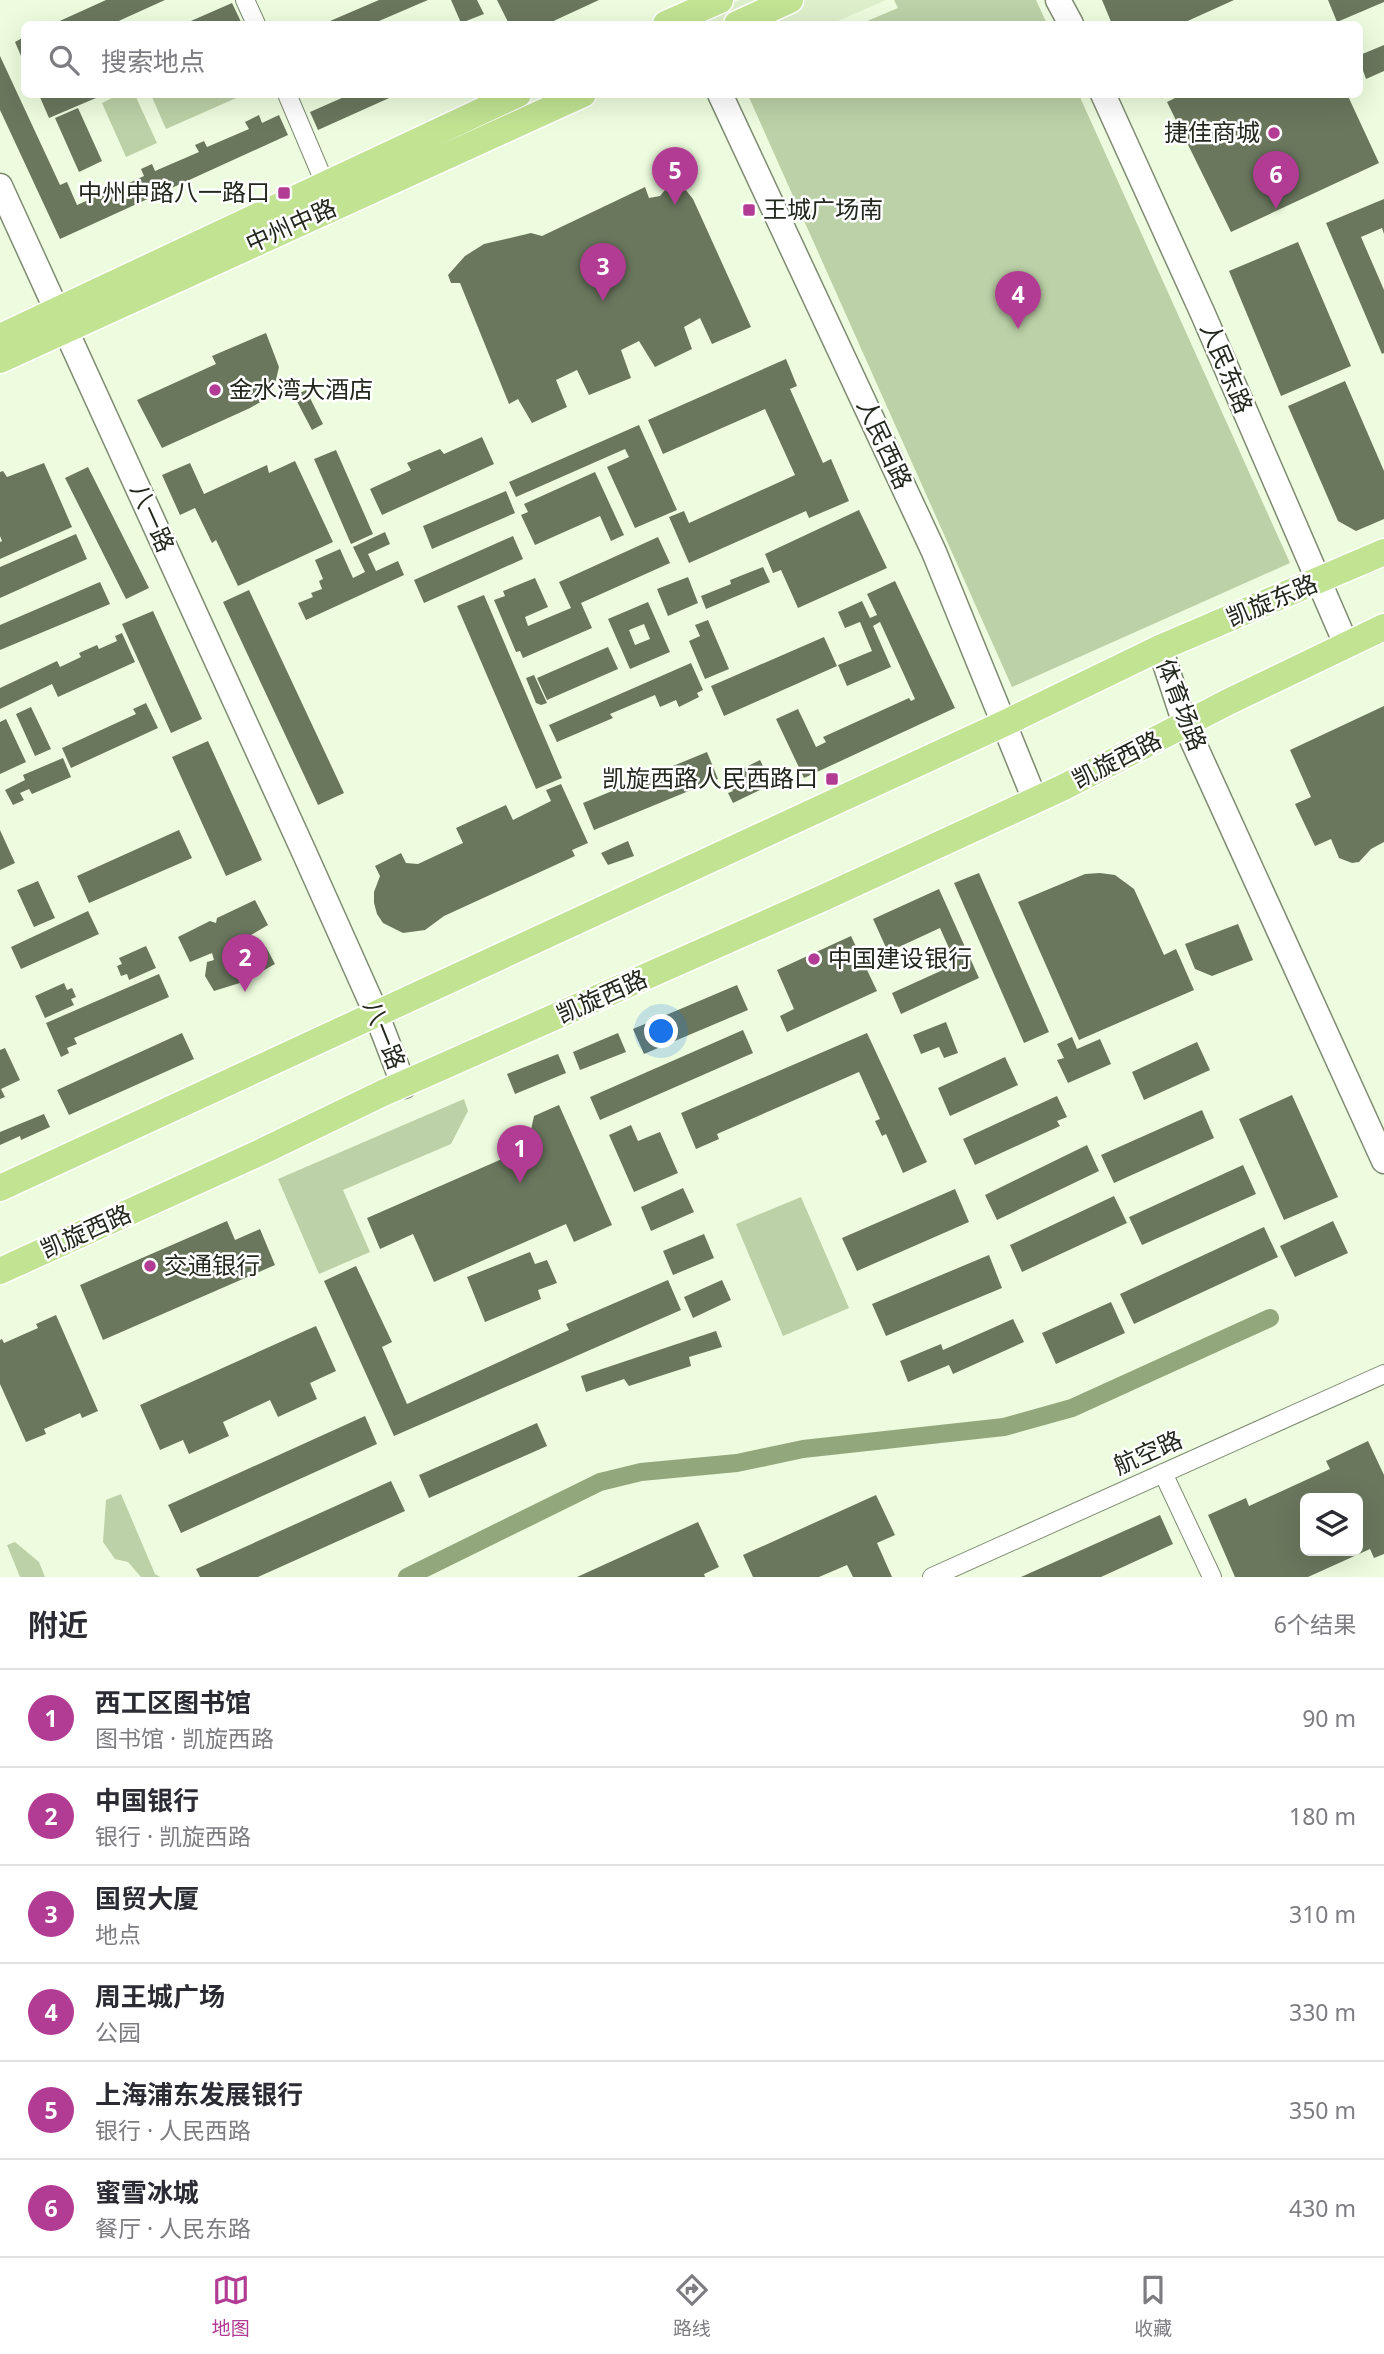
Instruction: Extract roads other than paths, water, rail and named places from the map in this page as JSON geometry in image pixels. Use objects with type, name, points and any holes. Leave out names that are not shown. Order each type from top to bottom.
[{"type":"main road","points":[[679,16],[720,0]]},
{"type":"main road","points":[[744,21],[790,0]]},
{"type":"main road","points":[[1058,0],[1069,21]]},
{"type":"main road","name":"中州中路","points":[[0,360],[56,322],[326,186],[510,98]]},
{"type":"main road","name":"中州中路","points":[[0,337],[56,322],[574,98]]},
{"type":"main road","name":"人民西路","points":[[722,98],[934,552],[1035,800]]},
{"type":"main road","name":"人民东路","points":[[1104,98],[1203,314],[1346,644]]},
{"type":"main road","name":"八一路","points":[[0,186],[56,322],[404,1086]]},
{"type":"main road","name":"八一路","points":[[0,212],[56,322]]},
{"type":"main road","name":"凯旋东路","points":[[1160,649],[1384,552]]},
{"type":"main road","points":[[1193,720],[1384,627]]},
{"type":"main road","points":[[0,1188],[1160,649]]},
{"type":"main road","name":"体育场路","points":[[1160,649],[1384,1122]]},
{"type":"main road","name":"体育场路","points":[[1193,720],[1384,1161]]},
{"type":"main road","name":"凯旋西路","points":[[0,1271],[383,1093],[811,904],[1035,800],[1193,720]]},
{"type":"street","points":[[245,0],[255,21]]},
{"type":"street","points":[[289,98],[326,186]]},
{"type":"street","name":"航空路","points":[[942,1575],[1384,1374]]},
{"type":"street","points":[[1163,1473],[1212,1577]]},
{"type":"waterway","points":[[407,1577],[600,1482],[641,1472],[737,1463],[803,1449],[1004,1427],[1072,1408],[1270,1318]]},
{"type":"place","name":"捷佳商城","points":[[1274,133]]},
{"type":"place","name":"中州中路八一路口","points":[[284,193]]},
{"type":"place","name":"上海浦东发展银行","points":[[675,205]]},
{"type":"place","name":"蜜雪冰城","points":[[1276,209]]},
{"type":"place","name":"王城广场南","points":[[749,210]]},
{"type":"place","name":"国贸大厦","points":[[603,301]]},
{"type":"place","name":"周王城广场","points":[[1018,329]]},
{"type":"place","name":"金水湾大酒店","points":[[215,390]]},
{"type":"place","name":"凯旋西路人民西路口","points":[[832,779]]},
{"type":"place","name":"中国建设银行","points":[[814,959]]},
{"type":"place","name":"中国银行","points":[[245,992]]},
{"type":"place","name":"西工区图书馆","points":[[520,1183]]},
{"type":"place","name":"交通银行","points":[[150,1266]]}]
